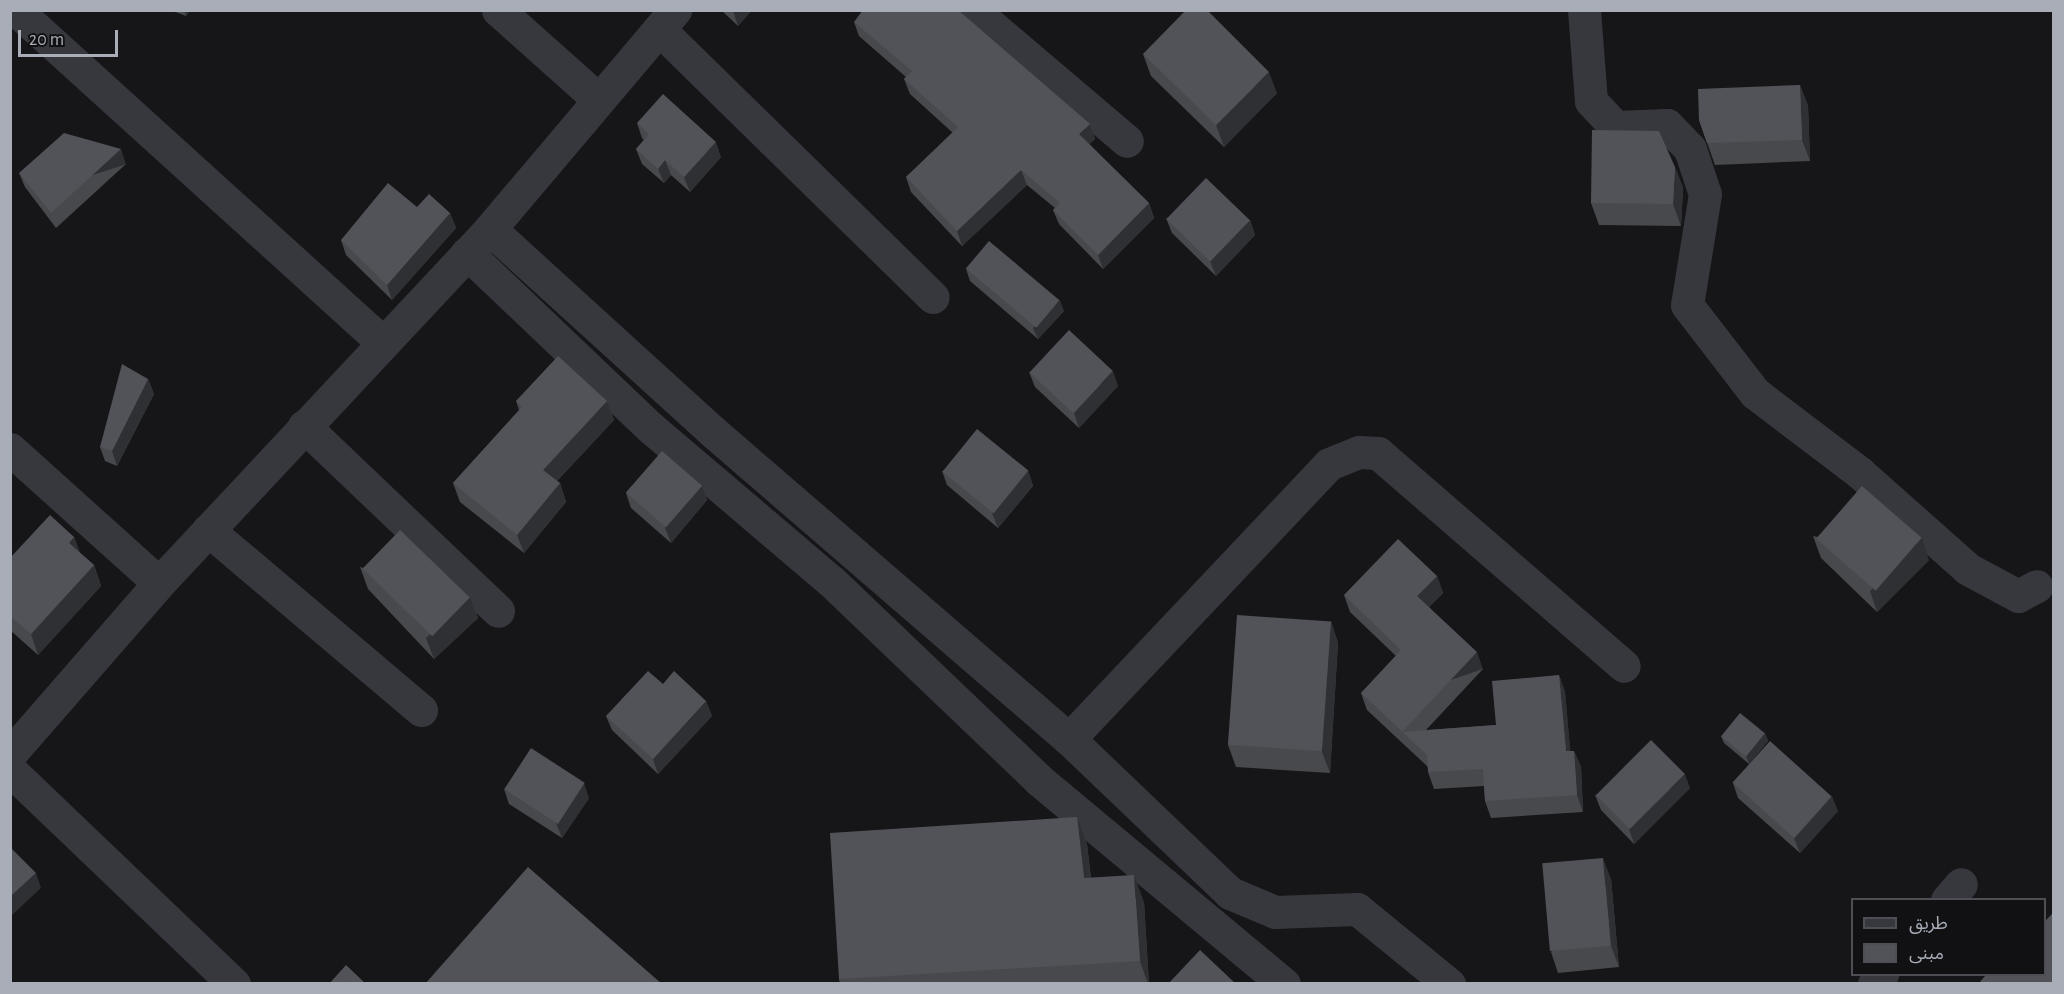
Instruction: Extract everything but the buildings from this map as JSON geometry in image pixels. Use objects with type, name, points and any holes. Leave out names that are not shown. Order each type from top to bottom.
[{"type":"street","points":[[16,10],[381,341]]},
{"type":"street","points":[[498,10],[599,100]]},
{"type":"street","points":[[973,10],[1127,141]]},
{"type":"street","points":[[1584,10],[1591,101],[1615,128],[1666,125],[1690,148],[1705,194],[1687,305],[1755,393],[1860,473],[1968,569],[2018,596],[2037,586]]},
{"type":"street","points":[[10,754],[208,530],[381,341],[490,229],[667,20],[933,297]]},
{"type":"street","points":[[490,229],[739,454],[1069,739],[1230,893],[1275,912],[1358,909],[1449,984]]},
{"type":"street","points":[[467,253],[651,428],[831,581],[1039,780],[1284,984]]},
{"type":"street","points":[[304,426],[498,611]]},
{"type":"street","points":[[10,449],[159,584]]},
{"type":"street","points":[[1069,739],[1329,464],[1359,452],[1378,453],[1623,666]]},
{"type":"street","points":[[208,530],[421,710]]},
{"type":"street","points":[[10,770],[234,984]]}]
